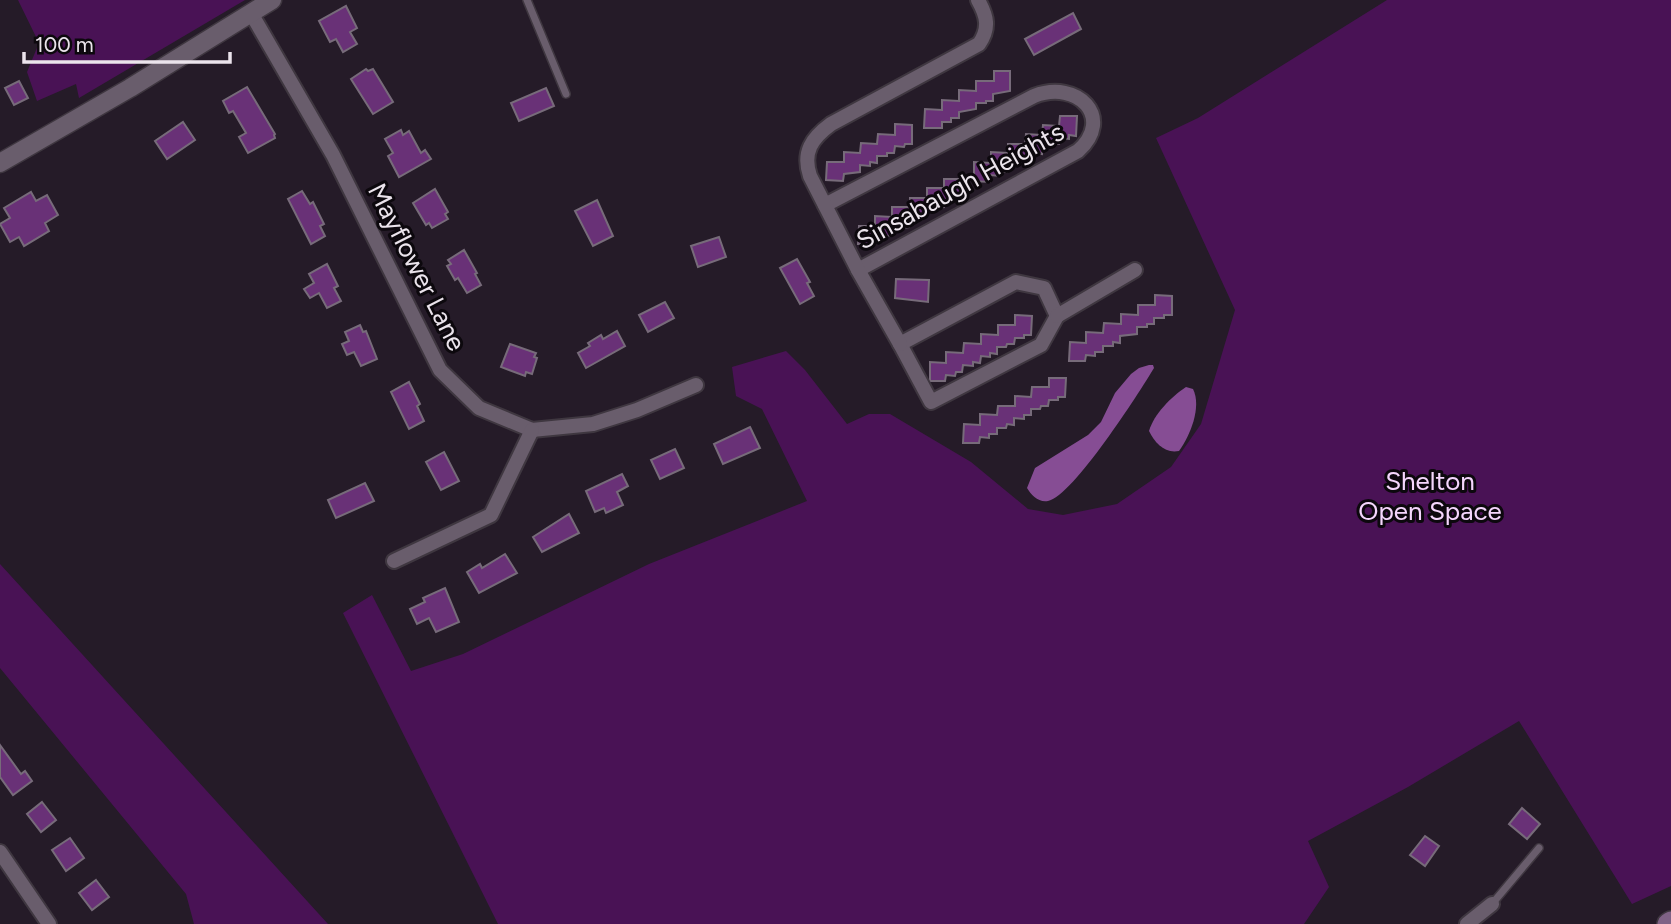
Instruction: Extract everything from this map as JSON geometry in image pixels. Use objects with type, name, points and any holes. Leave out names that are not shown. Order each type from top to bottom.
[{"type":"street","points":[[0,163],[86,114],[272,0]]},
{"type":"street","name":"Sinsabaugh Heights","points":[[978,0],[987,27],[979,44],[831,124],[811,143],[808,150],[807,165],[825,205],[931,402],[1041,345],[1057,316],[1135,271]]},
{"type":"street","name":"Mayflower Lane","points":[[251,13],[333,155],[440,370],[479,408],[532,430],[593,424],[637,410],[696,384]]},
{"type":"street","name":"Sinsabaugh Heights","points":[[825,205],[1034,96],[1052,91],[1069,92],[1083,99],[1087,105],[1092,119],[1091,132],[1077,151],[858,270]]},
{"type":"street","points":[[900,344],[1016,282],[1044,288],[1057,316]]},
{"type":"street","points":[[394,561],[491,515],[532,430]]},
{"type":"street","points":[[0,852],[50,924]]},
{"type":"street","points":[[1467,924],[1492,904]]},
{"type":"lane","points":[[527,0],[566,94]]},
{"type":"lane","points":[[1492,904],[1539,848]]},
{"type":"green space","points":[[18,0],[245,0],[79,98],[76,84],[37,101],[27,72],[39,43]]},
{"type":"green space","name":"Shelton Open Space","points":[[1387,0],[1671,0],[1671,886],[1632,904],[1519,721],[1408,787],[1308,841],[1329,887],[1304,924],[498,924],[343,613],[372,595],[411,671],[463,654],[649,564],[807,501],[762,409],[736,396],[732,367],[786,351],[805,370],[847,424],[869,414],[890,414],[971,462],[1028,509],[1063,515],[1117,504],[1171,467],[1201,424],[1235,310],[1156,138],[1198,118]]},
{"type":"green space","points":[[0,564],[328,924],[194,924],[186,894],[0,668]]},
{"type":"shaded area","points":[[1149,365],[1154,368],[1135,399],[1073,482],[1048,501],[1038,500],[1033,496],[1027,488],[1035,468],[1088,435],[1101,422],[1115,393],[1131,374]]},
{"type":"shaded area","points":[[1186,387],[1193,389],[1195,396],[1193,421],[1179,451],[1169,451],[1157,443],[1149,431],[1164,406]]},
{"type":"building","points":[[346,6],[357,28],[350,32],[357,44],[343,52],[336,39],[330,42],[319,21]]},
{"type":"building","points":[[1073,13],[1081,29],[1034,55],[1025,39]]},
{"type":"building","points":[[366,69],[373,69],[393,102],[373,114],[351,79]]},
{"type":"building","points":[[994,71],[1010,71],[1010,91],[993,94],[993,101],[976,103],[976,109],[959,112],[959,118],[942,122],[942,128],[924,128],[925,109],[942,110],[942,100],[959,101],[959,90],[976,91],[976,81],[994,81]]},
{"type":"building","points":[[19,81],[28,98],[14,105],[5,88]]},
{"type":"building","points":[[247,87],[275,134],[275,138],[248,153],[239,137],[246,133],[233,111],[229,113],[223,101]]},
{"type":"building","points":[[546,88],[554,106],[519,121],[511,103]]},
{"type":"building","points":[[1060,116],[1077,116],[1076,136],[1069,135],[1069,139],[1059,138],[1059,144],[1042,147],[1042,154],[1025,156],[1025,163],[1007,166],[1007,172],[1000,172],[1000,176],[990,175],[990,182],[974,181],[974,162],[991,163],[991,152],[1008,153],[1008,144],[1025,144],[1026,134],[1042,135],[1043,125],[1059,126]]},
{"type":"building","points":[[183,122],[195,140],[167,159],[155,141]]},
{"type":"building","points":[[895,124],[912,125],[912,144],[895,146],[894,153],[877,156],[877,163],[870,162],[870,166],[860,165],[860,172],[844,174],[843,181],[826,180],[827,162],[844,162],[844,152],[860,153],[861,143],[877,144],[878,134],[895,135]]},
{"type":"building","points":[[401,130],[403,135],[409,131],[421,153],[425,150],[431,159],[399,177],[388,156],[393,153],[385,139]]},
{"type":"building","points":[[944,179],[961,179],[960,198],[953,197],[953,201],[944,201],[944,207],[927,209],[926,216],[909,219],[909,227],[892,229],[892,235],[875,238],[875,244],[858,244],[859,226],[875,226],[875,216],[892,217],[892,207],[910,207],[910,198],[927,198],[927,188],[944,188]]},
{"type":"building","points":[[435,189],[448,212],[445,214],[448,219],[432,228],[429,223],[426,225],[413,203]]},
{"type":"building","points":[[302,191],[310,204],[313,202],[324,224],[320,226],[325,236],[311,244],[288,199]]},
{"type":"building","points":[[31,192],[36,201],[47,195],[58,215],[45,223],[49,231],[24,246],[19,237],[10,242],[0,224],[10,218],[4,208]]},
{"type":"building","points":[[597,200],[613,236],[593,246],[575,211]]},
{"type":"building","points":[[719,237],[726,257],[698,267],[691,246]]},
{"type":"building","points":[[464,250],[481,285],[467,293],[447,266],[451,264],[448,260]]},
{"type":"building","points":[[797,259],[810,282],[807,283],[814,296],[800,304],[780,268]]},
{"type":"building","points":[[327,264],[338,286],[334,288],[341,301],[327,308],[319,293],[310,298],[304,289],[314,283],[309,274]]},
{"type":"building","points":[[896,279],[929,280],[928,302],[895,298]]},
{"type":"building","points":[[1155,295],[1172,296],[1172,315],[1154,318],[1154,324],[1137,327],[1137,334],[1120,336],[1120,343],[1113,342],[1113,346],[1103,346],[1103,352],[1095,352],[1095,356],[1086,355],[1085,361],[1069,361],[1070,342],[1086,343],[1086,332],[1103,333],[1104,323],[1121,324],[1121,314],[1138,315],[1138,305],[1155,305]]},
{"type":"building","points":[[665,302],[674,318],[648,332],[639,315]]},
{"type":"building","points":[[1015,315],[1032,316],[1031,335],[1015,338],[1014,344],[1007,344],[1006,347],[997,347],[997,354],[990,353],[990,357],[981,356],[980,363],[973,362],[973,366],[963,365],[962,372],[956,372],[955,376],[946,375],[945,381],[930,381],[930,362],[946,363],[946,352],[963,353],[964,343],[981,344],[981,334],[998,335],[998,325],[1015,325]]},
{"type":"building","points":[[360,325],[363,332],[366,331],[377,359],[361,366],[354,352],[347,355],[342,344],[349,341],[345,332]]},
{"type":"building","points":[[617,331],[625,346],[586,368],[578,353],[601,335],[603,339]]},
{"type":"building","points":[[510,344],[536,353],[532,374],[526,372],[525,376],[501,367]]},
{"type":"building","points":[[1049,378],[1066,378],[1065,397],[1049,400],[1048,406],[1041,406],[1040,409],[1031,409],[1031,415],[1024,415],[1024,419],[1014,418],[1014,425],[1007,424],[1006,428],[997,428],[997,434],[989,434],[989,438],[980,437],[979,443],[963,443],[964,424],[980,425],[980,414],[997,415],[998,406],[1015,406],[1015,396],[1031,397],[1032,387],[1049,387]]},
{"type":"building","points":[[409,382],[420,404],[417,406],[424,421],[409,429],[391,392]]},
{"type":"building","points":[[750,427],[760,448],[723,464],[714,444]]},
{"type":"building","points":[[675,449],[684,468],[660,479],[651,460]]},
{"type":"building","points":[[444,452],[459,481],[441,490],[426,462]]},
{"type":"building","points":[[622,474],[628,486],[617,492],[623,505],[606,513],[604,508],[595,512],[586,491]]},
{"type":"building","points":[[365,483],[374,501],[336,518],[328,500]]},
{"type":"building","points":[[569,514],[579,533],[542,552],[533,537]]},
{"type":"building","points":[[505,554],[517,573],[479,593],[467,572],[480,564],[482,568]]},
{"type":"building","points":[[445,588],[459,622],[436,632],[429,618],[417,624],[410,609],[425,602],[423,598]]},
{"type":"building","points":[[0,745],[21,774],[25,771],[32,781],[13,795],[0,777]]},
{"type":"building","points":[[42,802],[56,820],[41,832],[27,814]]},
{"type":"building","points":[[1522,808],[1540,824],[1527,839],[1509,824]]},
{"type":"building","points":[[1425,836],[1439,846],[1425,866],[1410,855]]},
{"type":"building","points":[[70,838],[84,858],[66,871],[52,850]]},
{"type":"building","points":[[96,880],[109,897],[92,910],[79,893]]}]
